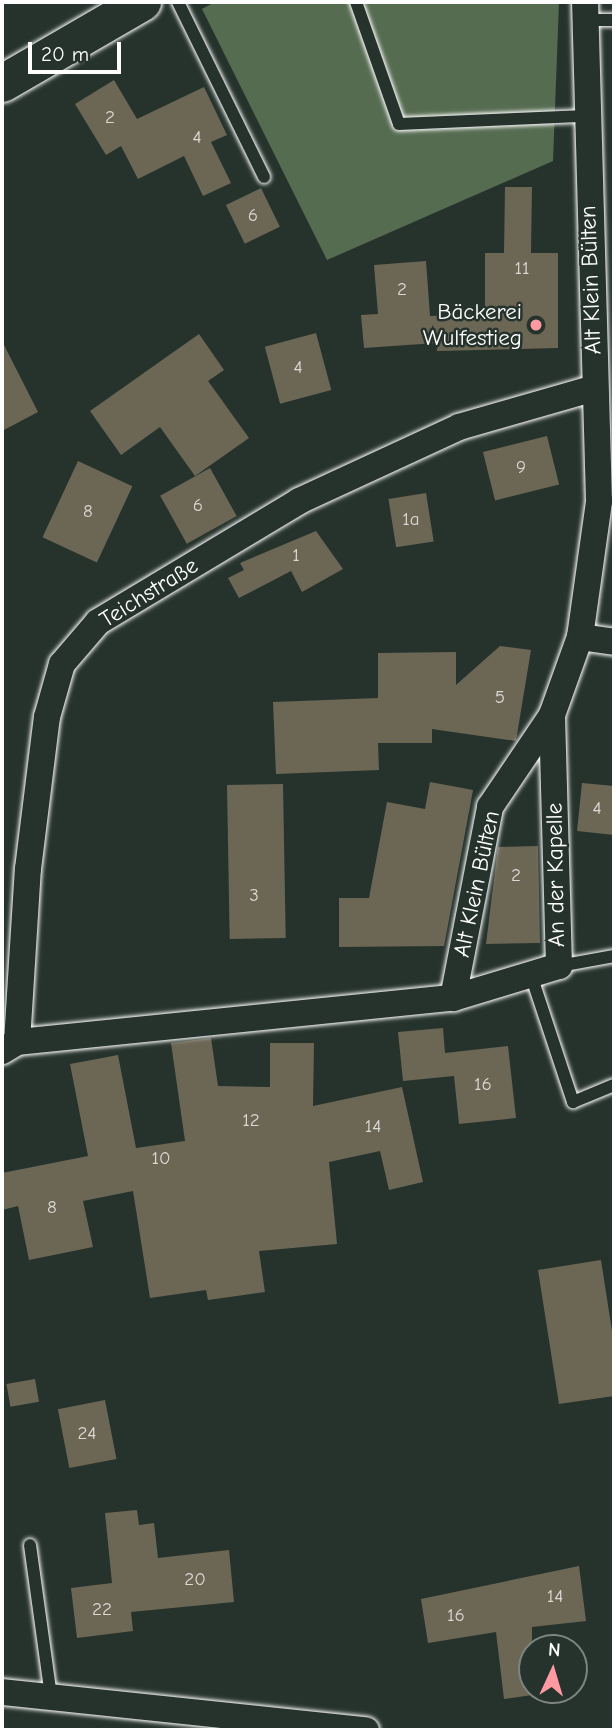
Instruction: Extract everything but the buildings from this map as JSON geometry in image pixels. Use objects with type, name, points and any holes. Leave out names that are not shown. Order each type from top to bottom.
[{"type":"street","points":[[2,83],[142,2]]},
{"type":"street","name":"Alt Klein Bülten","points":[[453,998],[490,807],[552,715],[580,637],[599,501],[606,425],[595,388],[585,116],[586,11]]},
{"type":"street","name":"Teichstraße","points":[[9,1046],[47,717],[62,664],[98,621],[299,501],[459,427],[595,388]]},
{"type":"street","points":[[580,637],[614,642]]},
{"type":"street","name":"An der Kapelle","points":[[453,998],[559,966],[552,715]]},
{"type":"street","points":[[9,1046],[453,998]]},
{"type":"street","points":[[2,1692],[366,1730]]},
{"type":"lane","points":[[178,2],[264,177]]},
{"type":"lane","points":[[356,2],[399,124],[585,116]]},
{"type":"lane","points":[[586,11],[614,20]]},
{"type":"lane","points":[[559,966],[614,956]]},
{"type":"lane","points":[[531,975],[573,1102],[614,1085]]},
{"type":"lane","points":[[30,1545],[51,1697]]},
{"type":"green space","points":[[215,2],[559,2],[553,161],[327,260],[202,9]]},
{"type":"place","name":"Bäckerei Wulfestieg","points":[[536,325]]}]
